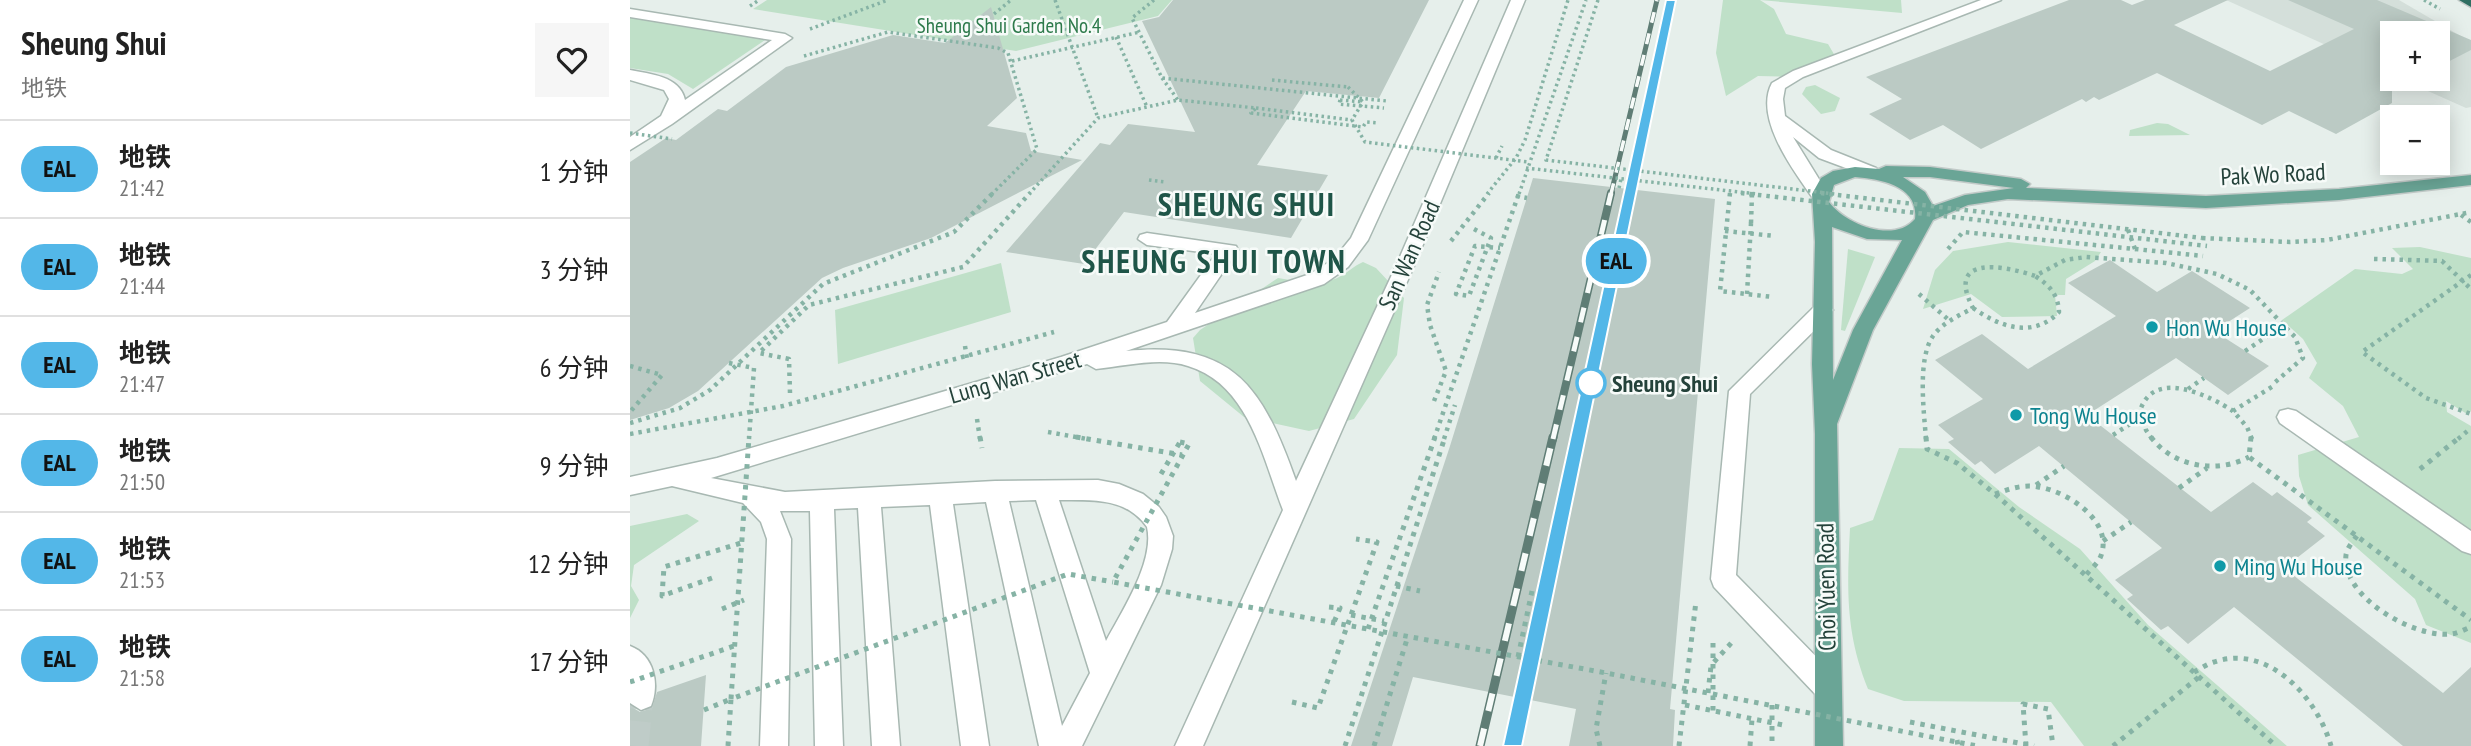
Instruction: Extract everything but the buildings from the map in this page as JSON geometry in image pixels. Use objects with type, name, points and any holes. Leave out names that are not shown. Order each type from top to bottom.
[{"type":"highway","points":[[2466,0],[2471,3]]},
{"type":"main road","name":"Pak Wo Road","points":[[1870,172],[1900,171],[1968,176],[2077,196]]},
{"type":"main road","points":[[1870,172],[1907,185],[1922,200],[1922,220],[1901,234],[1875,236],[1854,231],[1837,222],[1822,202],[1822,190],[1835,177],[1870,172]]},
{"type":"main road","name":"Pak Wo Road","points":[[1922,220],[1951,203],[1985,195],[2077,196],[2190,202],[2272,200],[2471,180]]},
{"type":"main road","name":"Choi Yuen Road","points":[[1822,202],[1822,367],[1826,428],[1829,746]]},
{"type":"main road","name":"Choi Yuen Road","points":[[1826,428],[1863,330],[1922,220]]},
{"type":"street","name":"San Wan Road","points":[[1370,218],[1471,0]]},
{"type":"street","name":"San Wan Road","points":[[1189,746],[1405,266],[1518,0]]},
{"type":"street","points":[[1822,202],[1791,153],[1775,105],[1776,92],[1787,79],[1994,0]]},
{"type":"street","points":[[630,13],[785,38]]},
{"type":"street","points":[[630,145],[664,129],[785,38]]},
{"type":"street","points":[[630,75],[658,80],[669,84],[674,90],[676,100],[673,112],[664,129]]},
{"type":"street","points":[[1779,119],[1825,154],[1870,172]]},
{"type":"street","name":"Lung Wan Street","points":[[630,486],[668,480],[1066,363],[1317,279],[1341,263],[1359,240],[1370,218]]},
{"type":"street","points":[[1147,239],[1229,250],[1173,328]]},
{"type":"street","points":[[1823,310],[1740,391],[1723,579],[1828,688]]},
{"type":"street","points":[[1066,363],[1169,358],[1192,359],[1212,369],[1236,387],[1264,427],[1294,508]]},
{"type":"street","points":[[2288,417],[2471,544]]},
{"type":"street","points":[[668,480],[700,483],[785,502],[1044,490],[1098,490],[1119,494],[1135,501],[1152,514],[1161,536],[1160,549],[1148,585],[1066,746]]},
{"type":"street","points":[[1044,490],[1103,672]]},
{"type":"street","points":[[995,491],[1053,746]]},
{"type":"street","points":[[940,494],[975,746]]},
{"type":"street","points":[[749,495],[769,512],[779,539],[774,746]]},
{"type":"street","points":[[869,498],[886,746]]},
{"type":"street","points":[[822,501],[830,746]]},
{"type":"street","points":[[630,658],[638,664],[643,681],[636,690]]},
{"type":"path","points":[[785,38],[888,0]]},
{"type":"path","points":[[994,14],[1011,0]]},
{"type":"path","points":[[1055,0],[1098,118]]},
{"type":"path","points":[[1154,0],[1132,18],[1162,78],[1178,100]]},
{"type":"path","points":[[1446,251],[1456,233],[1520,149],[1568,0]]},
{"type":"path","points":[[1368,629],[1586,0]]},
{"type":"path","points":[[1598,0],[1546,160],[2202,238],[2290,242],[2327,240],[2471,212]]},
{"type":"path","points":[[630,423],[680,408],[710,390],[823,284],[844,273],[937,241],[954,232],[1037,149],[1012,61],[1008,52],[998,48],[888,32],[802,57]]},
{"type":"path","points":[[1012,61],[1140,32]]},
{"type":"path","points":[[1115,37],[1147,107]]},
{"type":"path","points":[[1162,78],[1387,101]]},
{"type":"path","points":[[1272,80],[1348,88],[1363,102]]},
{"type":"path","points":[[790,393],[789,359],[759,353],[808,305],[963,267],[1098,118],[1178,100],[1352,120]]},
{"type":"path","points":[[1363,102],[1339,100],[1339,104],[1384,108]]},
{"type":"path","points":[[1352,120],[1363,102]]},
{"type":"path","points":[[1256,108],[1251,113],[1363,127],[1366,122],[1378,123]]},
{"type":"path","points":[[1352,120],[1364,142],[1528,162]]},
{"type":"path","points":[[653,143],[664,129]]},
{"type":"path","points":[[630,133],[672,139]]},
{"type":"path","points":[[1496,158],[1502,146]]},
{"type":"path","points":[[1526,168],[2207,246]]},
{"type":"path","points":[[1619,188],[1621,179]]},
{"type":"path","points":[[1149,180],[1165,182]]},
{"type":"path","points":[[1730,192],[1720,291],[1773,297]]},
{"type":"path","points":[[1747,294],[1752,194]]},
{"type":"path","points":[[1516,196],[1527,198]]},
{"type":"path","points":[[2460,215],[2471,222]]},
{"type":"path","points":[[2125,223],[2135,249]]},
{"type":"path","points":[[1474,229],[1491,238],[1486,251],[1469,296],[1456,294],[1475,246],[1500,248]]},
{"type":"path","points":[[1724,231],[1775,236]]},
{"type":"path","points":[[1948,249],[1963,232],[2203,256]]},
{"type":"path","points":[[2035,276],[2064,260],[2086,257],[2166,263],[2217,274],[2250,290],[2295,337],[2303,358],[2273,384]]},
{"type":"path","points":[[2374,259],[2442,261],[2471,289]]},
{"type":"path","points":[[1434,401],[1446,371],[1430,326],[1427,305],[1442,262]]},
{"type":"path","points":[[2001,266],[2035,276],[2055,293],[2059,303],[2059,312],[2044,326],[2015,328],[1985,317],[1973,309],[1963,288],[1972,272],[1982,268],[2001,266]]},
{"type":"path","points":[[2471,275],[2362,352],[2426,398],[2471,414]]},
{"type":"path","points":[[1917,293],[1950,321]]},
{"type":"path","points":[[1973,309],[1950,321],[1931,339],[1924,377],[1927,449],[1957,463],[1995,494],[2276,746]]},
{"type":"path","points":[[2245,351],[2284,325]]},
{"type":"path","points":[[630,435],[783,406],[1057,332]]},
{"type":"path","points":[[728,746],[754,368],[729,363]]},
{"type":"path","points":[[630,366],[662,376],[630,412]]},
{"type":"path","points":[[2187,389],[2204,378]]},
{"type":"path","points":[[2233,411],[2220,401],[2187,389],[2171,388],[2148,397],[2142,405],[2141,417],[2146,430],[2164,449],[2189,463],[2207,468],[2240,465],[2249,457]]},
{"type":"path","points":[[1345,746],[1454,405]]},
{"type":"path","points":[[2113,435],[2141,417]]},
{"type":"path","points":[[1048,432],[1182,454]]},
{"type":"path","points":[[1113,582],[1189,444],[1180,442],[1161,474]]},
{"type":"path","points":[[2035,485],[2064,466]]},
{"type":"path","points":[[2179,488],[2207,468]]},
{"type":"path","points":[[1995,494],[2004,488],[2035,485],[2054,490],[2087,511],[2098,526],[2103,541],[2102,556],[2095,568],[2086,575]]},
{"type":"path","points":[[2103,541],[2131,522]]},
{"type":"path","points":[[2357,536],[2347,544],[2344,557],[2347,572],[2371,603],[2389,617],[2432,634],[2451,635],[2471,627]]},
{"type":"path","points":[[1292,702],[1318,708],[1377,542],[1356,539]]},
{"type":"path","points":[[712,578],[662,596],[664,567],[741,543]]},
{"type":"path","points":[[704,710],[1068,574],[1606,673],[1977,746]]},
{"type":"path","points":[[1396,586],[1420,591]]},
{"type":"path","points":[[1518,657],[1532,590]]},
{"type":"path","points":[[1679,746],[1697,596]]},
{"type":"path","points":[[1329,607],[1339,608],[1334,622]]},
{"type":"path","points":[[1351,615],[1384,621]]},
{"type":"path","points":[[1374,746],[1408,636]]},
{"type":"path","points":[[1713,663],[1736,638]]},
{"type":"path","points":[[1708,693],[1713,643],[1713,711]]},
{"type":"path","points":[[636,690],[734,646]]},
{"type":"path","points":[[2113,746],[2196,675],[2206,663],[2221,658],[2241,658],[2263,665],[2285,677],[2320,712],[2331,746]]},
{"type":"path","points":[[1600,746],[1597,729],[1606,673]]},
{"type":"path","points":[[2026,746],[2023,704],[2048,709],[2053,746]]},
{"type":"path","points":[[1685,705],[1783,725]]},
{"type":"path","points":[[1772,705],[1772,746]]},
{"type":"path","points":[[1750,746],[1752,719]]},
{"type":"path","points":[[1910,722],[2034,746]]},
{"type":"shaded area","points":[[2226,0],[2399,0],[2435,21],[2380,21],[2380,70]]},
{"type":"shaded area","points":[[2450,30],[2471,42],[2471,107],[2466,108],[2428,91],[2450,91]]},
{"type":"green space","name":"Sheung Shui Garden No.4","points":[[767,0],[1172,0],[1158,16],[1016,51],[753,9]]},
{"type":"green space","points":[[1723,0],[1760,0],[1774,9],[1786,34],[1828,44],[1838,61],[1798,77],[1758,76],[1726,96],[1716,53]]},
{"type":"green space","points":[[1760,0],[1901,0],[1902,13]]},
{"type":"green space","points":[[630,15],[768,38],[693,89],[668,74],[630,68]]},
{"type":"green space","points":[[1815,85],[1840,98],[1835,111],[1821,114],[1802,94],[1806,87]]},
{"type":"green space","points":[[2157,123],[2168,124],[2190,135],[2129,136],[2130,130]]},
{"type":"green space","points":[[2008,242],[2101,252],[2095,261],[2066,279],[2065,295],[2055,295],[2057,316],[2002,317],[1971,294],[1923,309],[1935,270],[1953,251]]},
{"type":"green space","points":[[2420,247],[2471,258],[2471,411],[2467,414],[2446,401],[2447,412],[2471,426],[2471,643],[2426,625],[2415,599],[2308,505],[2299,476],[2298,455],[2359,437],[2343,406],[2309,378],[2317,363],[2303,339],[2282,320],[2355,269],[2402,274],[2413,269],[2392,248]]},
{"type":"green space","points":[[1848,249],[1875,257],[1845,331],[1841,330]]},
{"type":"green space","points":[[1363,262],[1376,268],[1404,298],[1397,355],[1354,419],[1309,431],[1244,417],[1200,381],[1193,338],[1200,330],[1278,278],[1324,282]]},
{"type":"green space","points":[[1001,263],[1011,312],[838,364],[835,310]]},
{"type":"green space","points":[[1899,448],[1949,449],[2019,507],[2080,549],[2148,625],[2287,746],[2084,746],[2051,702],[1904,701],[1868,689],[1851,629],[1848,570],[1850,528],[1873,520]]},
{"type":"green space","points":[[687,514],[699,521],[634,565],[631,586],[639,600],[630,618],[630,526]]},
{"type":"tunnel","points":[[636,746],[641,697]]},
{"type":"railway","points":[[1611,194],[1657,0]]},
{"type":"railway","points":[[1630,194],[1671,0]]},
{"type":"railway","points":[[1553,439],[1611,193]]},
{"type":"railway","points":[[1578,439],[1630,193]]},
{"type":"railway","points":[[1480,746],[1553,437]]},
{"type":"railway","points":[[1513,746],[1578,437]]},
{"type":"metro line","name":"EAL","points":[[1513,746],[1671,0]]},
{"type":"place","name":"Hon Wu House","points":[[2152,327]]},
{"type":"place","name":"Sheung Shui","points":[[1591,383]]},
{"type":"place","name":"Tong Wu House","points":[[2016,415]]},
{"type":"place","name":"Ming Wu House","points":[[2220,566]]},
{"type":"district","name":"SHEUNG SHUI","points":[[1247,204]]},
{"type":"district","name":"SHEUNG SHUI TOWN","points":[[1214,261]]}]
